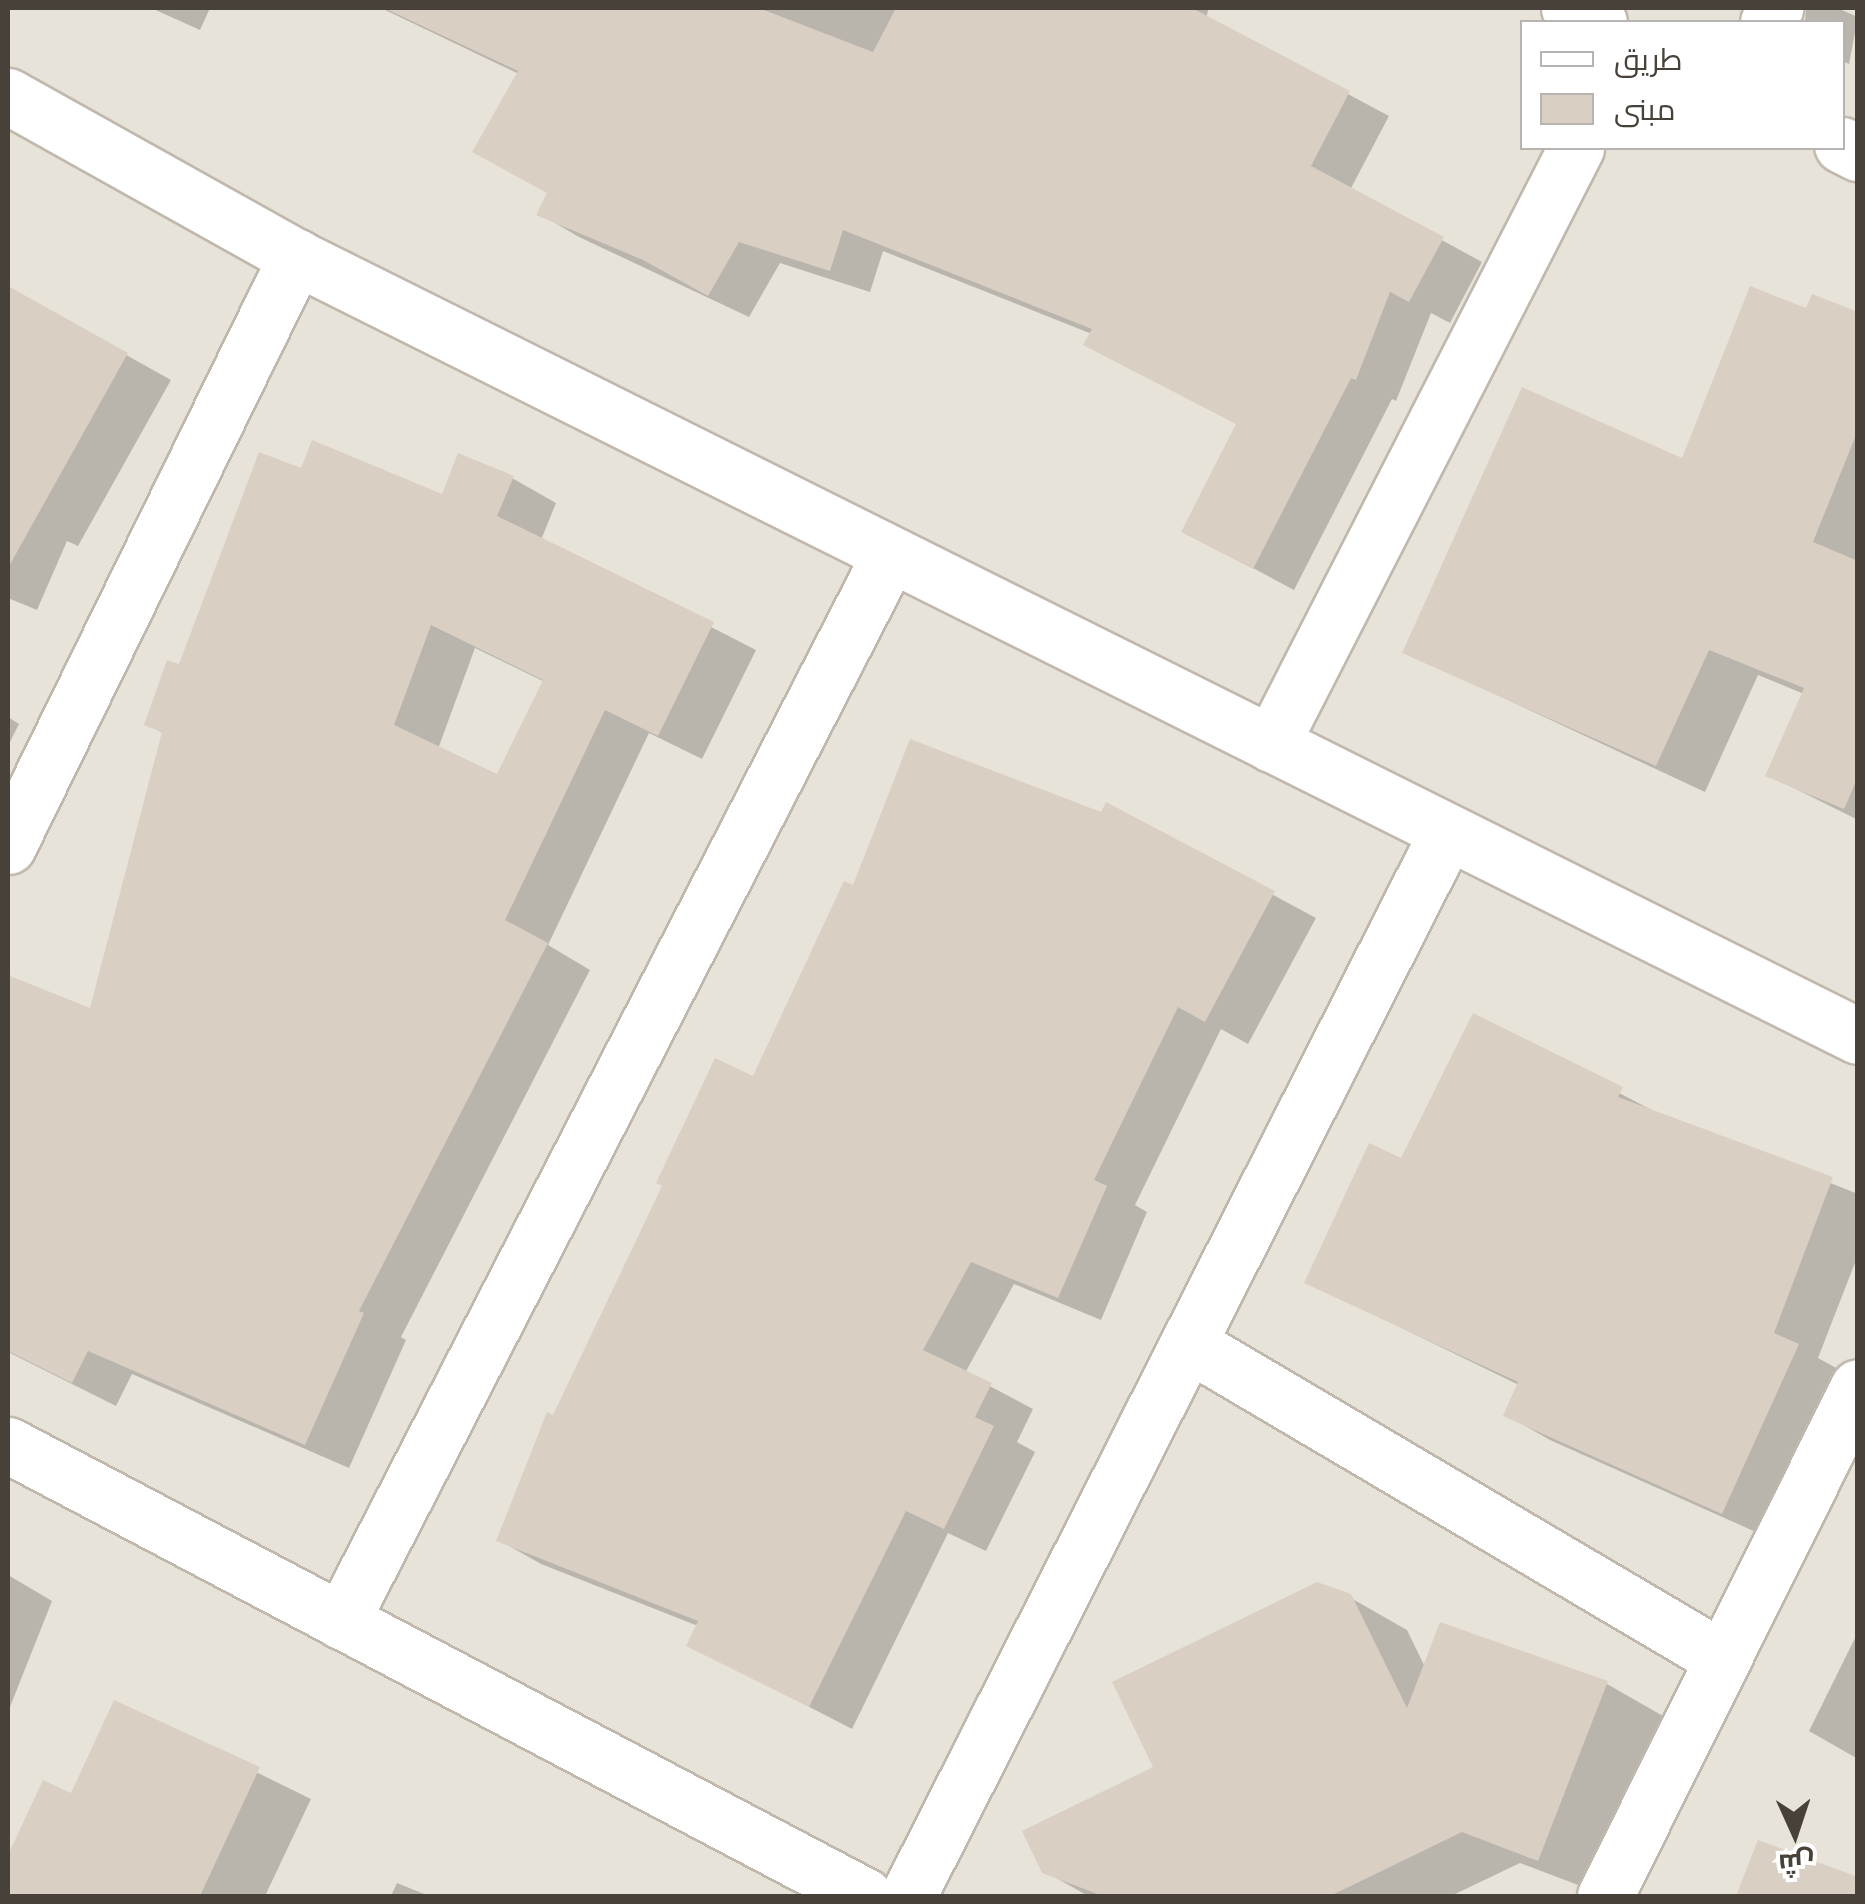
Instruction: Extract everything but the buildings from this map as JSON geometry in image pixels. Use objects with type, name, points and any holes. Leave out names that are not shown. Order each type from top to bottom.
[{"type":"street","points":[[1570,8],[1596,20]]},
{"type":"street","points":[[8,96],[296,258],[1858,1036]]},
{"type":"street","points":[[1270,744],[1575,150]]},
{"type":"street","points":[[8,846],[296,258]]},
{"type":"street","points":[[341,1621],[890,554]]},
{"type":"street","points":[[908,1896],[1447,832]]},
{"type":"street","points":[[1189,1344],[1723,1659]]},
{"type":"street","points":[[1605,1896],[1858,1388]]},
{"type":"street","points":[[8,1445],[865,1896]]},
{"type":"shaded area","points":[[8,8],[1857,8],[1857,1896],[8,1896]]}]
